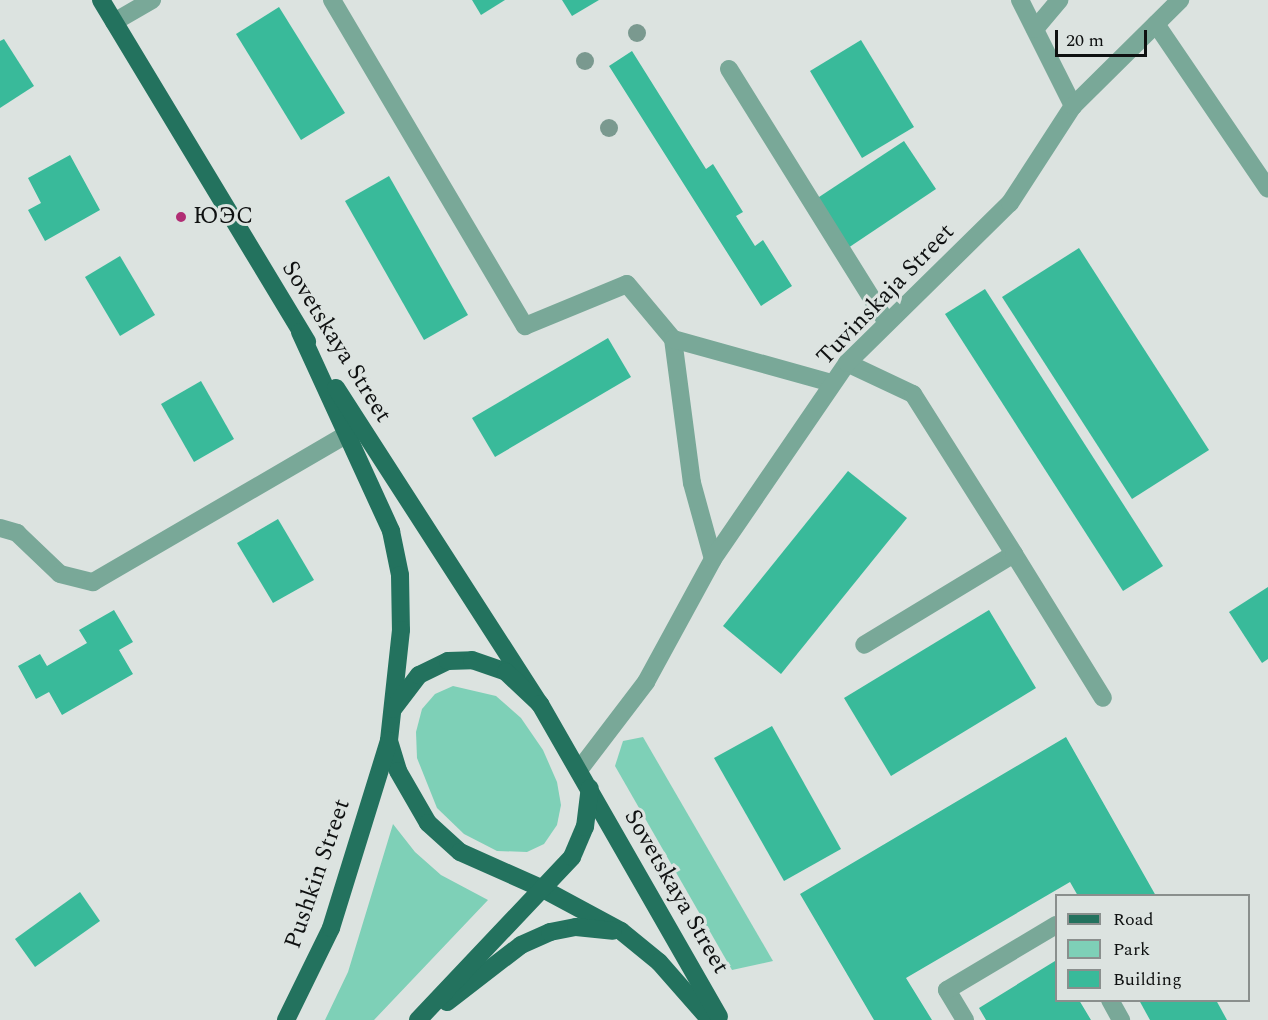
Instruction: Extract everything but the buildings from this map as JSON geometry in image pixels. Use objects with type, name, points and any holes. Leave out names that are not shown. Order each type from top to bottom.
[{"type":"main road","name":"Sovetskaya Street","points":[[101,0],[300,332],[540,704]]},
{"type":"main road","points":[[300,332],[391,531],[400,575],[401,630],[389,741],[398,771],[428,824],[460,852],[543,889],[621,931],[658,962],[710,1020]]},
{"type":"main road","points":[[393,709],[419,675],[448,661],[472,660],[506,672],[540,704],[590,788],[585,827],[572,857],[418,1020]]},
{"type":"main road","name":"Pushkin Street","points":[[286,1020],[331,928],[389,741]]},
{"type":"main road","name":"Sovetskaya Street","points":[[590,788],[721,1020]]},
{"type":"main road","points":[[424,1020],[521,945],[550,932],[576,927],[621,931]]},
{"type":"street","points":[[114,22],[152,0]]},
{"type":"street","points":[[332,0],[525,326],[627,284],[673,339],[692,483],[713,559]]},
{"type":"street","points":[[1020,0],[1073,106]]},
{"type":"street","points":[[1035,28],[1059,0]]},
{"type":"street","name":"Tuvinskaja Street","points":[[579,770],[646,682],[713,559],[847,363],[1010,203],[1073,106],[1180,0]]},
{"type":"street","points":[[1156,24],[1268,189]]},
{"type":"street","points":[[729,69],[887,323]]},
{"type":"street","points":[[673,339],[832,383]]},
{"type":"street","points":[[847,363],[913,394],[1103,698]]},
{"type":"street","points":[[0,528],[17,533],[60,574],[93,582],[347,434]]},
{"type":"street","points":[[864,645],[1014,554]]},
{"type":"street","points":[[965,1020],[947,990],[1055,926]]},
{"type":"street","points":[[1111,1002],[1122,1020]]},
{"type":"green space","points":[[453,686],[496,696],[521,718],[543,750],[557,782],[561,805],[557,825],[544,844],[527,852],[497,851],[464,834],[437,808],[417,758],[416,732],[422,709],[435,694]]},
{"type":"green space","points":[[643,737],[773,961],[732,970],[615,766],[623,741]]},
{"type":"green space","points":[[393,824],[415,852],[441,875],[488,900],[374,1020],[325,1020],[348,972]]},
{"type":"place","name":"ЮЭС","points":[[181,217]]}]
